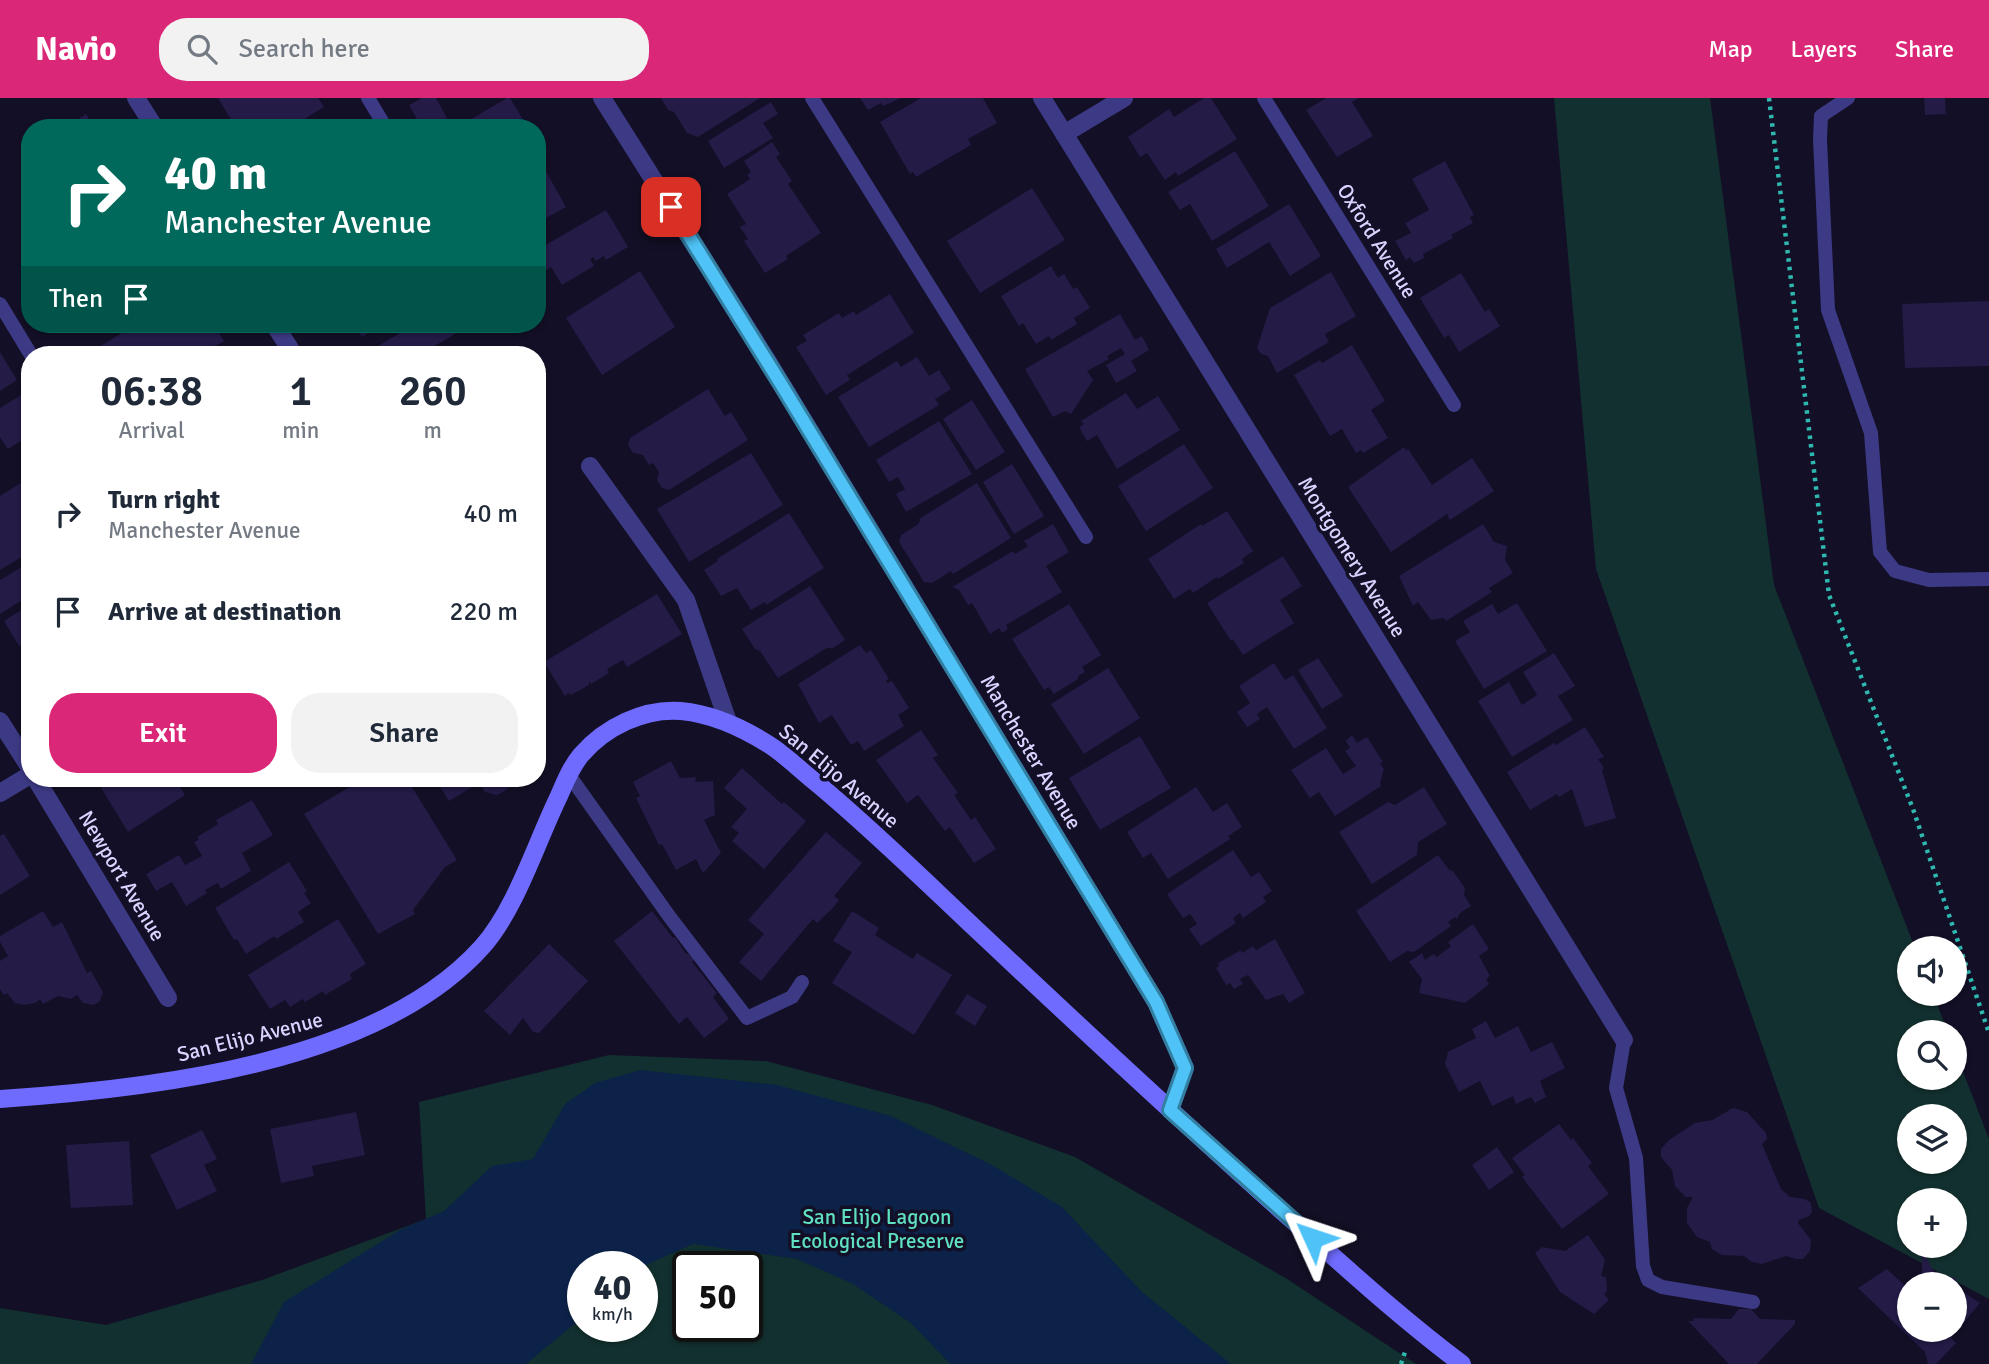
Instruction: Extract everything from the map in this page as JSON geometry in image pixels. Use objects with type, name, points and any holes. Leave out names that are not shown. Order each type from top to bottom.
[{"type":"main road","name":"San Elijo Avenue","points":[[0,1099],[64,1095],[193,1077],[292,1054],[381,1021],[426,996],[465,964],[499,923],[522,880],[538,839],[578,757],[614,727],[645,714],[681,711],[728,722],[771,745],[849,810],[1170,1110]]},
{"type":"main road","points":[[1170,1110],[1414,1328],[1462,1364]]},
{"type":"street","points":[[136,98],[149,119]]},
{"type":"street","name":"Manchester Avenue","points":[[602,98],[781,384],[1156,1002],[1185,1068],[1170,1110]]},
{"type":"street","name":"Montgomery Avenue","points":[[1042,98],[1624,1040]]},
{"type":"street","points":[[1064,134],[1124,98]]},
{"type":"street","points":[[590,466],[686,600],[728,722]]},
{"type":"street","points":[[0,721],[21,754]]},
{"type":"street","points":[[0,793],[21,780]]},
{"type":"street","name":"Newport Avenue","points":[[41,787],[168,998]]},
{"type":"lane","points":[[368,98],[381,119]]},
{"type":"lane","points":[[812,98],[1086,537]]},
{"type":"lane","name":"Oxford Avenue","points":[[1264,98],[1454,405]]},
{"type":"lane","points":[[1848,98],[1821,116],[1819,140],[1828,310],[1871,433],[1880,552],[1895,571],[1929,580],[1989,579]]},
{"type":"lane","points":[[0,303],[26,346]]},
{"type":"lane","points":[[569,775],[669,916],[747,1018],[792,997],[802,982]]},
{"type":"lane","points":[[1624,1040],[1616,1088],[1636,1158],[1643,1266],[1648,1280],[1662,1287],[1753,1302]]},
{"type":"path","points":[[1769,98],[1829,595],[1913,810],[1989,1033]]},
{"type":"green space","points":[[1554,98],[1710,98],[1774,585],[1910,936],[1897,936],[1897,1006],[1938,1006],[1943,1020],[1897,1020],[1897,1090],[1967,1090],[1967,1082],[1989,1139],[1989,1299],[1967,1287],[1967,1272],[1939,1272],[1912,1258],[1967,1258],[1967,1188],[1897,1188],[1897,1250],[1819,1208],[1596,569]]},
{"type":"green space","name":"San Elijo Lagoon Ecological Preserve","points":[[609,1055],[766,1061],[932,1105],[1075,1157],[1287,1279],[1416,1364],[0,1364],[0,1308],[106,1325],[262,1280],[426,1219],[419,1102]]},
{"type":"water","points":[[640,1070],[777,1085],[891,1116],[990,1164],[1062,1207],[1142,1292],[1231,1364],[950,1364],[912,1324],[853,1284],[797,1259],[763,1254],[763,1251],[742,1251],[693,1244],[658,1259],[658,1251],[567,1251],[567,1330],[526,1364],[251,1364],[284,1302],[400,1230],[444,1211],[492,1166],[533,1159],[565,1104],[595,1083]]},
{"type":"building","points":[[218,98],[318,98],[324,107],[305,119],[231,119]]},
{"type":"building","points":[[422,98],[436,98],[447,118],[417,119],[409,105]]},
{"type":"building","points":[[510,98],[523,119],[471,119]]},
{"type":"building","points":[[661,98],[760,98],[698,137],[687,133]]},
{"type":"building","points":[[860,98],[901,98],[883,106],[881,103],[868,110]]},
{"type":"building","points":[[921,98],[983,98],[997,123],[968,139],[971,145],[916,177],[913,172],[910,174],[880,122]]},
{"type":"building","points":[[1204,98],[1211,98],[1237,139],[1178,176],[1176,172],[1165,180],[1147,153],[1140,157],[1128,137],[1169,109],[1174,117]]},
{"type":"building","points":[[1326,98],[1359,98],[1352,102],[1373,136],[1337,157],[1306,110]]},
{"type":"building","points":[[1924,98],[1945,98],[1946,114],[1925,115]]},
{"type":"building","points":[[771,102],[778,114],[763,123],[773,138],[724,168],[708,141]]},
{"type":"building","points":[[772,142],[780,154],[776,157],[792,181],[788,184],[821,233],[765,273],[744,241],[748,239],[740,227],[746,224],[727,194],[750,179],[747,175],[751,172],[744,161]]},
{"type":"building","points":[[1235,151],[1269,206],[1212,241],[1190,204],[1180,210],[1168,192]]},
{"type":"building","points":[[1445,161],[1474,215],[1470,217],[1473,223],[1451,235],[1453,238],[1423,254],[1424,258],[1414,263],[1410,257],[1406,260],[1395,241],[1411,233],[1405,223],[1429,210],[1412,179]]},
{"type":"building","points":[[546,171],[566,207],[546,218]]},
{"type":"building","points":[[1032,188],[1065,240],[980,293],[947,241]]},
{"type":"building","points":[[1289,204],[1321,256],[1290,276],[1269,242],[1227,268],[1216,249]]},
{"type":"building","points":[[606,210],[628,247],[606,260],[604,256],[596,261],[593,257],[590,259],[594,266],[562,285],[551,267],[546,270],[546,245]]},
{"type":"building","points":[[1051,266],[1058,278],[1064,274],[1073,289],[1077,287],[1090,308],[1074,318],[1077,324],[1051,340],[1049,336],[1036,344],[1023,323],[1019,326],[1001,296]]},
{"type":"building","points":[[640,271],[675,327],[602,375],[566,318]]},
{"type":"building","points":[[1331,272],[1356,316],[1325,334],[1329,342],[1277,373],[1268,356],[1261,354],[1257,348],[1270,308]]},
{"type":"building","points":[[1461,273],[1485,312],[1489,309],[1500,326],[1459,352],[1449,335],[1444,338],[1420,298]]},
{"type":"building","points":[[890,294],[914,333],[847,375],[850,380],[826,395],[796,347],[807,341],[803,335],[839,313],[842,318],[854,311],[856,315]]},
{"type":"building","points":[[1989,301],[1989,366],[1905,368],[1902,304]]},
{"type":"building","points":[[1120,314],[1135,340],[1142,336],[1149,350],[1131,361],[1137,371],[1116,383],[1106,365],[1125,354],[1121,348],[1107,356],[1109,359],[1087,371],[1093,380],[1071,414],[1065,411],[1053,417],[1025,369]]},
{"type":"building","points":[[122,333],[219,333],[224,341],[216,346],[100,346]]},
{"type":"building","points":[[400,333],[457,333],[435,346],[378,346]]},
{"type":"building","points":[[1352,345],[1385,401],[1371,410],[1388,438],[1363,453],[1361,450],[1356,453],[1342,429],[1330,436],[1294,375],[1320,360],[1322,363]]},
{"type":"building","points":[[0,352],[17,380],[0,391]]},
{"type":"building","points":[[917,357],[929,376],[939,370],[951,389],[935,399],[939,405],[869,447],[838,397],[897,361],[901,367]]},
{"type":"building","points":[[708,389],[725,416],[731,412],[748,440],[669,490],[662,488],[657,480],[659,472],[653,463],[649,465],[643,455],[633,453],[628,445],[630,438]]},
{"type":"building","points":[[1126,393],[1137,409],[1158,396],[1180,430],[1117,469],[1097,435],[1087,441],[1079,427],[1084,424],[1081,421]]},
{"type":"building","points":[[21,395],[21,441],[8,449],[0,437],[0,408]]},
{"type":"building","points":[[972,400],[1005,452],[976,470],[943,419]]},
{"type":"building","points":[[939,421],[972,474],[906,512],[896,494],[905,489],[898,477],[889,482],[876,460]]},
{"type":"building","points":[[1184,444],[1213,488],[1146,531],[1118,486]]},
{"type":"building","points":[[1404,447],[1432,485],[1472,458],[1494,491],[1450,520],[1447,514],[1391,552],[1348,487]]},
{"type":"building","points":[[751,453],[783,505],[689,562],[657,509]]},
{"type":"building","points":[[1012,464],[1044,516],[1014,534],[983,482]]},
{"type":"building","points":[[21,483],[21,557],[0,570],[0,496]]},
{"type":"building","points":[[977,483],[1011,538],[953,574],[951,571],[932,583],[924,582],[899,542],[901,535],[917,525],[919,519]]},
{"type":"building","points":[[1227,511],[1253,551],[1242,559],[1244,563],[1218,579],[1217,577],[1193,593],[1190,589],[1174,599],[1148,559],[1201,524],[1202,526]]},
{"type":"building","points":[[789,513],[824,568],[766,605],[765,602],[751,610],[737,588],[721,596],[704,570]]},
{"type":"building","points":[[1053,524],[1069,552],[1046,566],[1062,592],[1006,625],[1008,629],[1002,633],[999,628],[990,634],[972,603],[968,605],[959,590],[952,587],[1013,551],[1015,554],[1028,546],[1024,541]]},
{"type":"building","points":[[1483,524],[1494,542],[1507,546],[1505,560],[1513,573],[1489,588],[1492,592],[1446,621],[1444,618],[1431,620],[1418,602],[1413,606],[1399,576]]},
{"type":"building","points":[[1283,556],[1302,586],[1280,600],[1294,623],[1243,655],[1207,603]]},
{"type":"building","points":[[21,567],[21,601],[0,614],[0,580]]},
{"type":"building","points":[[810,586],[845,640],[778,678],[742,629]]},
{"type":"building","points":[[657,594],[682,634],[627,667],[623,660],[607,669],[609,673],[591,684],[589,681],[589,685],[571,695],[569,693],[565,696],[546,665],[546,661]]},
{"type":"building","points":[[1517,603],[1547,651],[1484,689],[1455,641],[1470,632],[1463,621],[1492,604],[1498,614]]},
{"type":"building","points":[[1069,604],[1101,655],[1082,667],[1085,672],[1078,676],[1078,679],[1054,694],[1049,687],[1044,690],[1012,639]]},
{"type":"building","points":[[21,610],[21,645],[19,646],[4,621]]},
{"type":"building","points":[[860,645],[866,653],[871,650],[889,679],[887,683],[892,681],[909,708],[898,715],[904,726],[864,751],[858,741],[851,745],[832,715],[819,723],[798,684]]},
{"type":"building","points":[[1554,653],[1575,686],[1558,696],[1573,720],[1512,757],[1478,701],[1509,682],[1522,705],[1537,695],[1523,672]]},
{"type":"building","points":[[1318,658],[1343,696],[1322,709],[1298,670]]},
{"type":"building","points":[[1274,663],[1285,680],[1293,675],[1327,728],[1294,749],[1267,707],[1257,714],[1260,719],[1247,727],[1237,712],[1250,703],[1239,686]]},
{"type":"building","points":[[1108,668],[1140,718],[1084,754],[1051,704]]},
{"type":"building","points":[[1585,727],[1604,757],[1598,759],[1604,768],[1602,770],[1616,818],[1585,827],[1572,789],[1559,797],[1557,794],[1530,810],[1507,772]]},
{"type":"building","points":[[921,730],[938,755],[933,758],[958,793],[954,795],[971,820],[975,817],[996,849],[974,863],[950,827],[945,831],[918,795],[907,803],[876,760]]},
{"type":"building","points":[[1352,735],[1357,743],[1367,737],[1383,762],[1380,763],[1384,769],[1381,786],[1335,816],[1319,792],[1310,798],[1291,770],[1326,748],[1343,774],[1356,766],[1345,751],[1350,748],[1346,741]]},
{"type":"building","points":[[1140,736],[1171,788],[1100,830],[1069,778]]},
{"type":"building","points":[[671,761],[680,778],[696,777],[695,782],[713,781],[715,815],[704,820],[721,853],[703,873],[696,859],[676,870],[662,844],[659,845],[636,798],[640,796],[633,782]]},
{"type":"building","points":[[742,768],[782,804],[784,802],[806,821],[764,869],[732,841],[739,833],[731,827],[747,809],[724,788]]},
{"type":"building","points":[[101,787],[180,787],[185,795],[128,832]]},
{"type":"building","points":[[350,787],[412,787],[457,860],[445,867],[413,910],[415,914],[378,934],[304,814]]},
{"type":"building","points":[[440,787],[472,787],[449,801]]},
{"type":"building","points":[[482,787],[509,787],[497,795],[485,792]]},
{"type":"building","points":[[1196,787],[1213,812],[1227,803],[1242,827],[1228,836],[1230,839],[1168,879],[1151,853],[1143,858],[1127,832]]},
{"type":"building","points":[[1424,787],[1447,824],[1418,842],[1417,855],[1372,884],[1339,832],[1388,802],[1395,805]]},
{"type":"building","points":[[252,800],[273,835],[242,853],[251,871],[221,889],[218,883],[205,890],[207,893],[186,906],[172,882],[156,891],[146,874],[179,855],[185,865],[202,856],[194,842],[199,839],[197,837],[218,824],[216,820]]},
{"type":"building","points":[[826,832],[862,863],[834,896],[839,900],[833,908],[817,923],[813,919],[761,981],[739,962],[764,934],[748,920]]},
{"type":"building","points":[[4,834],[30,876],[0,895],[0,836]]},
{"type":"building","points":[[1233,850],[1251,877],[1259,872],[1272,891],[1263,897],[1266,902],[1243,918],[1240,913],[1233,918],[1236,923],[1201,946],[1189,929],[1197,924],[1190,914],[1183,918],[1167,894]]},
{"type":"building","points":[[1438,855],[1465,888],[1464,895],[1471,906],[1460,913],[1457,919],[1455,917],[1448,922],[1451,926],[1414,952],[1407,951],[1390,962],[1356,911]]},
{"type":"building","points":[[289,862],[307,891],[304,893],[311,903],[298,912],[304,922],[246,954],[237,939],[234,940],[215,908]]},
{"type":"building","points":[[43,911],[53,927],[62,922],[87,973],[91,971],[103,992],[100,1001],[94,1005],[83,1003],[77,995],[71,999],[58,996],[43,1004],[40,999],[24,1005],[15,1003],[0,989],[0,961],[8,956],[0,942],[0,936]]},
{"type":"building","points":[[652,911],[686,954],[694,960],[692,962],[717,993],[713,997],[729,1019],[704,1038],[687,1017],[679,1024],[614,941]]},
{"type":"building","points":[[852,911],[879,928],[875,935],[913,959],[917,953],[952,975],[914,1035],[832,983],[852,952],[833,941]]},
{"type":"building","points":[[338,919],[366,964],[350,974],[352,979],[325,995],[323,991],[290,1007],[285,1000],[270,1009],[248,975]]},
{"type":"building","points":[[1473,924],[1489,949],[1479,956],[1490,976],[1486,979],[1489,984],[1465,1003],[1419,993],[1422,979],[1409,962],[1422,953],[1425,960],[1433,954],[1437,957],[1451,946],[1448,942]]},
{"type":"building","points":[[1275,939],[1305,993],[1289,1003],[1283,994],[1266,1000],[1248,975],[1240,979],[1243,984],[1234,989],[1230,983],[1226,985],[1216,968],[1218,963],[1241,950],[1242,953],[1253,946],[1256,950]]},
{"type":"building","points":[[549,944],[588,981],[539,1033],[533,1032],[523,1018],[510,1035],[484,1011]]},
{"type":"building","points":[[967,994],[987,1006],[975,1026],[955,1013]]},
{"type":"building","points":[[1486,1021],[1495,1038],[1518,1026],[1531,1052],[1552,1042],[1565,1068],[1540,1081],[1546,1097],[1535,1103],[1531,1097],[1516,1104],[1513,1096],[1492,1106],[1480,1081],[1459,1092],[1445,1064],[1448,1052],[1476,1038],[1472,1029]]},
{"type":"building","points":[[1733,1108],[1747,1112],[1766,1133],[1767,1139],[1762,1144],[1781,1189],[1790,1197],[1805,1199],[1811,1203],[1812,1212],[1798,1223],[1811,1240],[1810,1251],[1803,1259],[1786,1256],[1762,1264],[1752,1262],[1744,1256],[1722,1255],[1712,1249],[1710,1242],[1697,1237],[1687,1223],[1687,1208],[1693,1197],[1686,1197],[1675,1186],[1672,1170],[1661,1157],[1661,1149],[1669,1140],[1695,1123],[1712,1120]]},
{"type":"building","points":[[356,1112],[365,1155],[312,1166],[314,1176],[281,1183],[270,1129]]},
{"type":"building","points":[[1559,1124],[1592,1163],[1588,1166],[1609,1194],[1562,1229],[1522,1177],[1525,1175],[1512,1158]]},
{"type":"building","points":[[202,1130],[217,1159],[204,1165],[217,1191],[177,1210],[150,1155]]},
{"type":"building","points":[[129,1141],[133,1205],[71,1208],[66,1145]]},
{"type":"building","points":[[1497,1147],[1514,1172],[1489,1190],[1472,1165]]},
{"type":"building","points":[[1588,1235],[1605,1260],[1601,1276],[1606,1277],[1607,1291],[1604,1294],[1609,1300],[1594,1314],[1560,1292],[1535,1253],[1542,1247],[1565,1251]]},
{"type":"building","points":[[1921,1258],[1927,1258],[1934,1272],[1922,1272]]},
{"type":"building","points":[[1887,1269],[1897,1278],[1897,1325],[1858,1288]]},
{"type":"building","points":[[1967,1295],[1980,1303],[1967,1319]]},
{"type":"building","points":[[1739,1309],[1751,1309],[1760,1319],[1795,1320],[1795,1324],[1757,1364],[1729,1364],[1688,1321],[1694,1321],[1694,1318],[1731,1319]]},
{"type":"building","points":[[1915,1342],[1956,1343],[1936,1364],[1928,1364],[1925,1352]]},
{"type":"route","points":[[671,207],[1156,1002],[1185,1068],[1170,1110],[1313,1238]]}]
